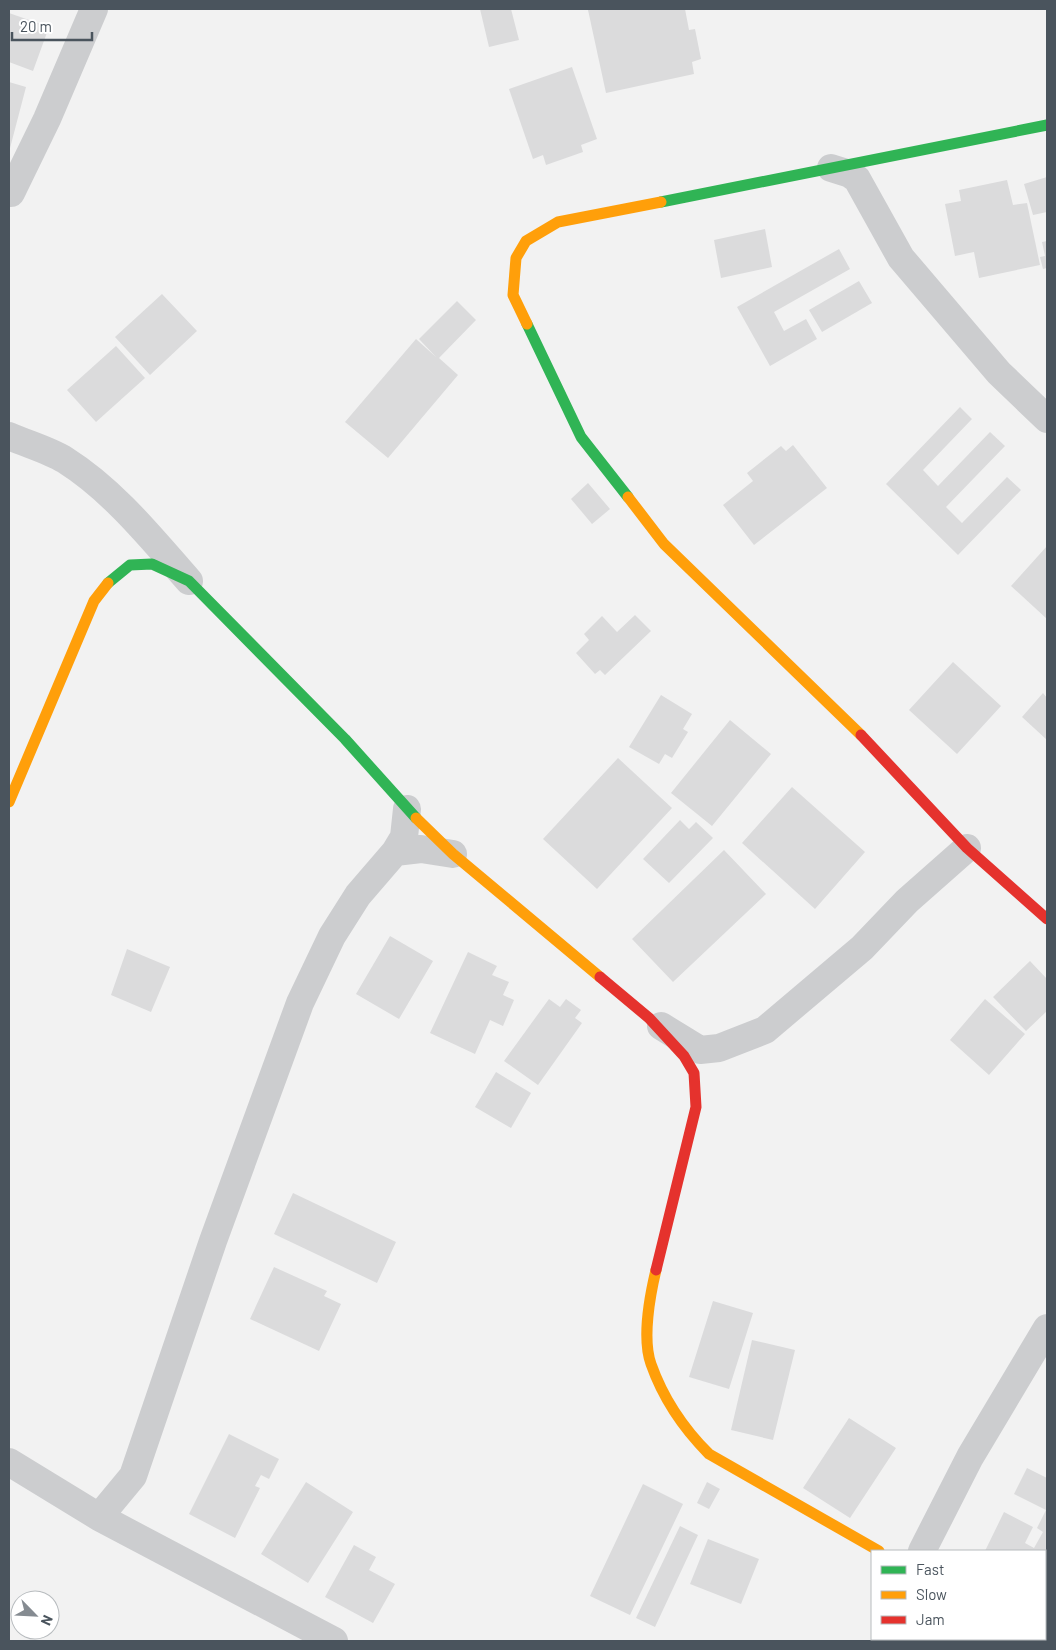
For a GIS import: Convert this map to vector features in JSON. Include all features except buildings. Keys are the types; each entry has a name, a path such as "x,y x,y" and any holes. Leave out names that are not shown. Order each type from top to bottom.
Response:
{"street":[{"path":"9,195 47,119 94,9"},
{"path":"1047,125 558,222 538,230 519,246 512,269 513,295 581,437 664,544 840,712 967,848 1047,919"},
{"path":"831,168 850,174 857,179 901,258 999,373 1047,419"},
{"path":"9,436 64,459 93,481 140,526 189,581 345,739 407,808 452,854 649,1018 670,1038 694,1073 696,1108 650,1295 648,1347 651,1364 658,1381 690,1435 709,1454 877,1550"},
{"path":"9,802 94,601 112,578 130,565 152,564 189,581"},
{"path":"100,1517 133,1476 213,1241 300,1003 332,936 358,895 395,852 404,837 407,808"},
{"path":"649,1018 700,1050 719,1048 765,1030 862,948 907,901 967,848"},
{"path":"395,852 422,849 452,854"},
{"path":"923,1550 970,1457 1047,1328"},
{"path":"9,1462 100,1517 334,1641"}],"traffic: fast":[{"path":"661,202 1047,125"},
{"path":"527,324 581,437 628,497"},
{"path":"108,583 130,565 152,564 189,581 345,739 416,818"}],"traffic: slow":[{"path":"527,324 513,295 516,258 526,241 558,222 661,202"},
{"path":"628,497 664,544 861,735"},
{"path":"9,802 94,601 108,583"},
{"path":"416,818 453,854 600,977"},
{"path":"656,1270 648,1317 648,1354 656,1377 668,1401 691,1434 709,1454 877,1550"}],"traffic: jam":[{"path":"861,735 967,848 1047,919"},
{"path":"600,977 649,1018 684,1056 694,1073 696,1107 656,1270"}]}
